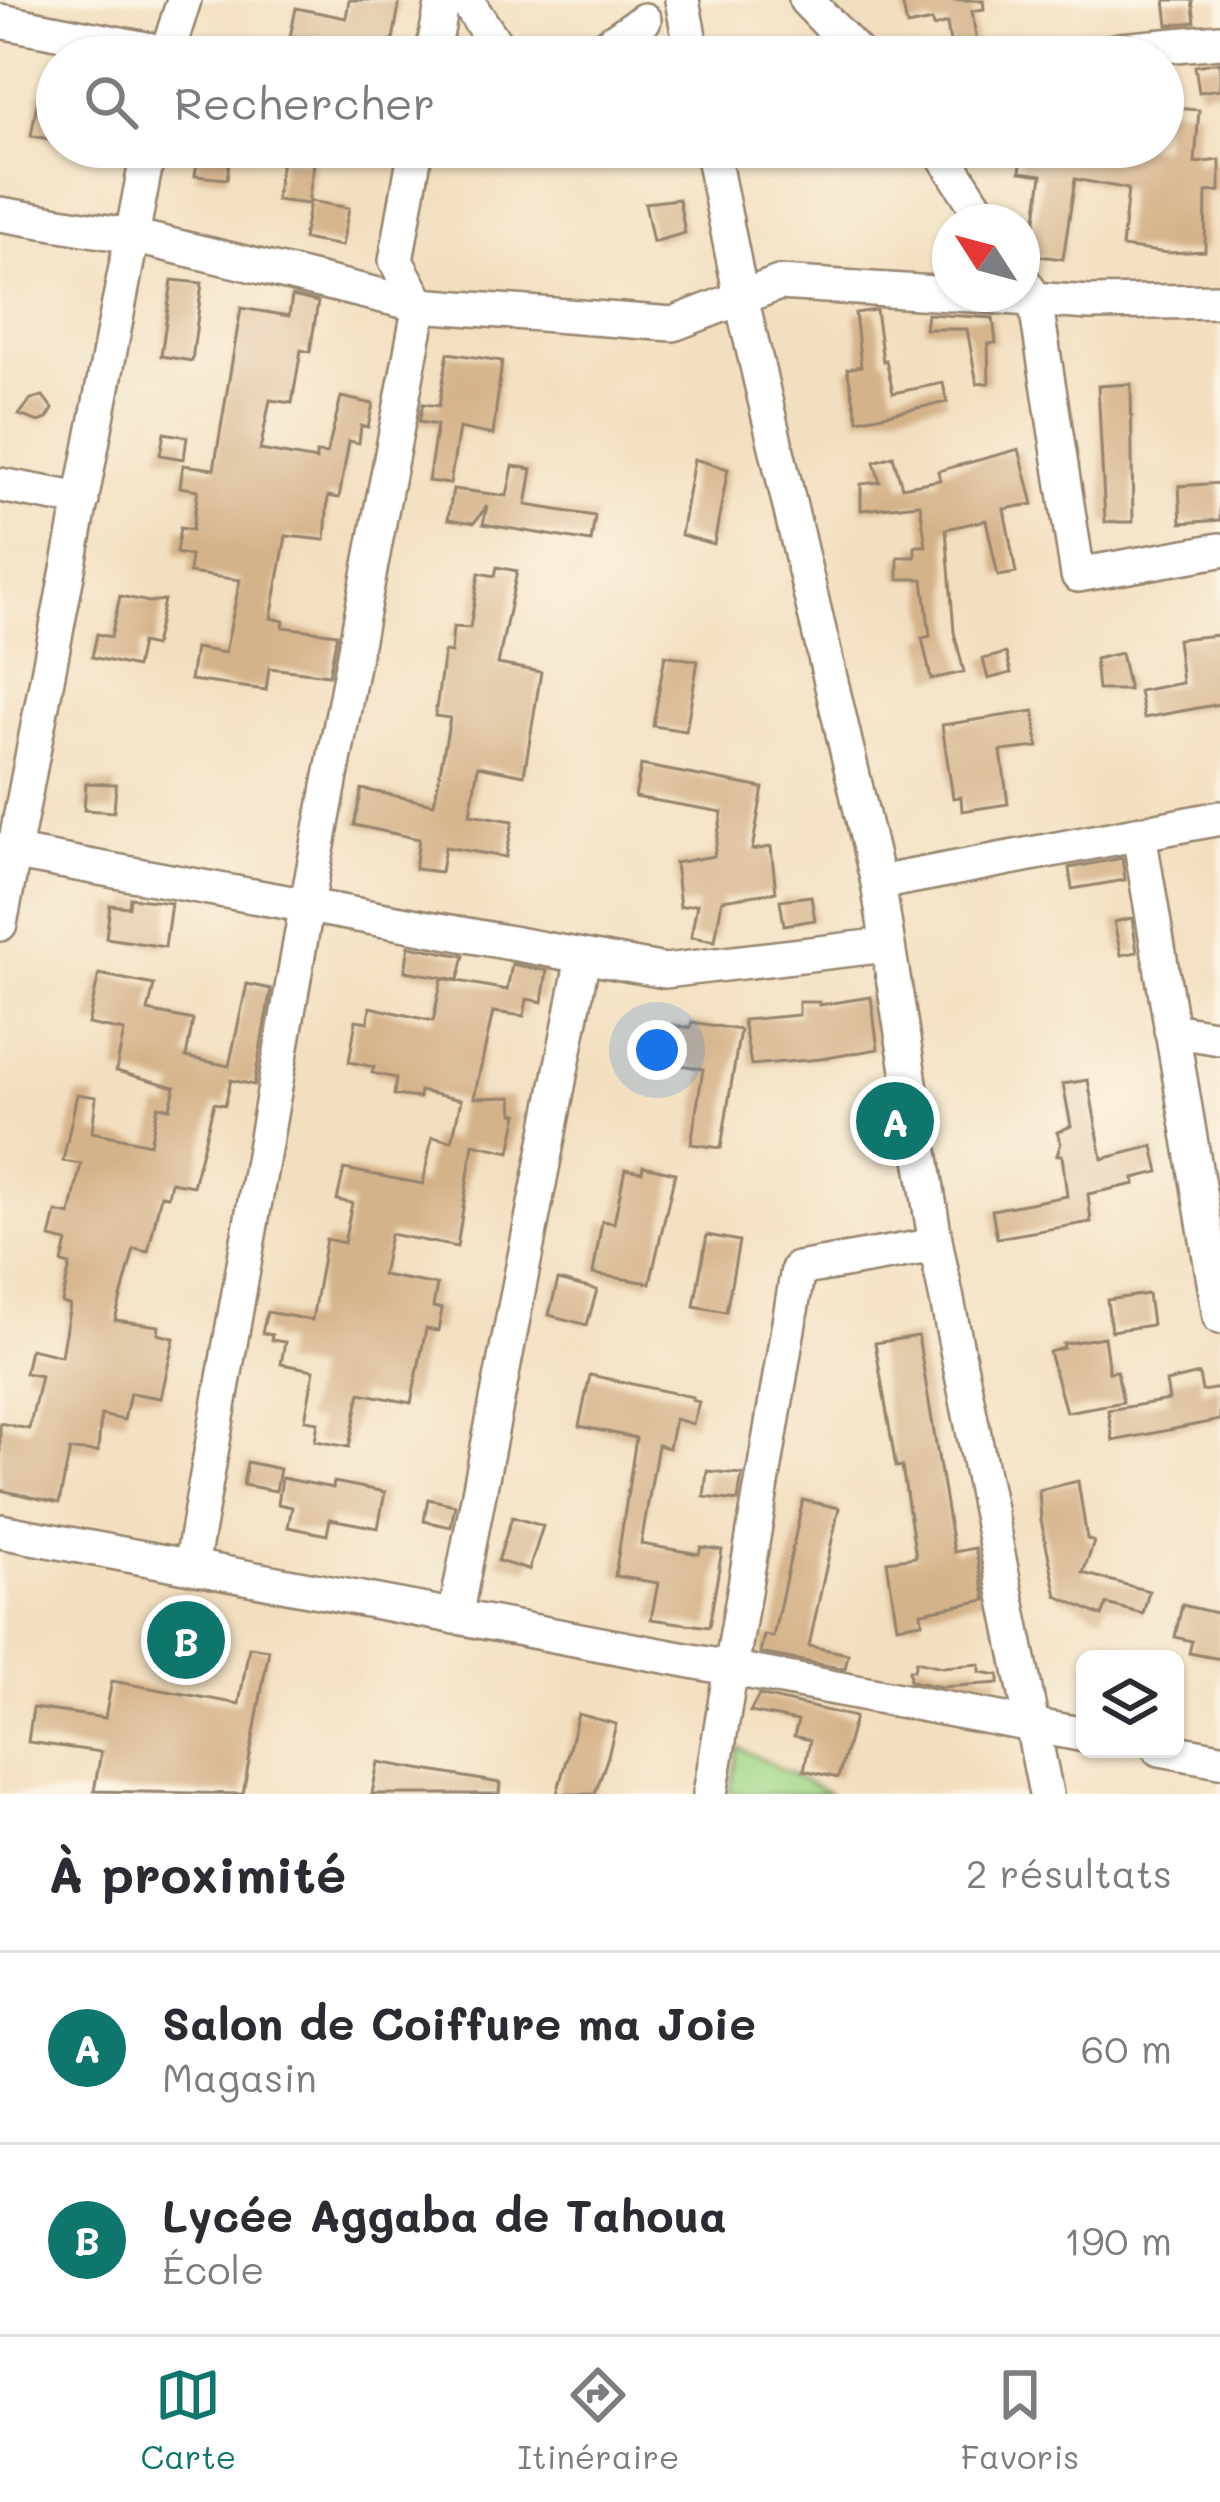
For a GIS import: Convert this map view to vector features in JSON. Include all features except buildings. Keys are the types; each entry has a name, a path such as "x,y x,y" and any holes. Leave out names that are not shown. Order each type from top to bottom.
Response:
{"street":[{"path":"173,36 184,0"},
{"path":"436,36 442,0"},
{"path":"466,0 490,36"},
{"path":"682,0 689,36"},
{"path":"806,0 841,36"},
{"path":"621,36 644,20"},
{"path":"0,21 74,36"},
{"path":"1184,44 1220,41"},
{"path":"0,924 8,852 145,168"},
{"path":"191,1567 306,909 420,305 396,261 412,168"},
{"path":"715,168 878,883 936,1245 1046,1794"},
{"path":"951,168 974,204"},
{"path":"0,214 132,236 420,305 674,324 779,283 932,293"},
{"path":"1040,290 1220,301"},
{"path":"1033,312 1078,575 1220,550"},
{"path":"0,484 82,500"},
{"path":"878,883 1220,818"},
{"path":"1139,834 1220,1317"},
{"path":"8,852 665,971 887,945"},
{"path":"455,1617 583,957"},
{"path":"1172,1030 1220,1038"},
{"path":"710,1794 798,1270 936,1245"},
{"path":"0,1531 1076,1733"},
{"path":"1184,1753 1220,1760"}],"green space":[{"path":"738,1747 830,1794 730,1794"}],"place":[{"name":"Salon de Coiffure ma Joie","path":"895,1121"},
{"name":"Lycée Aggaba de Tahoua","path":"186,1640"}]}
